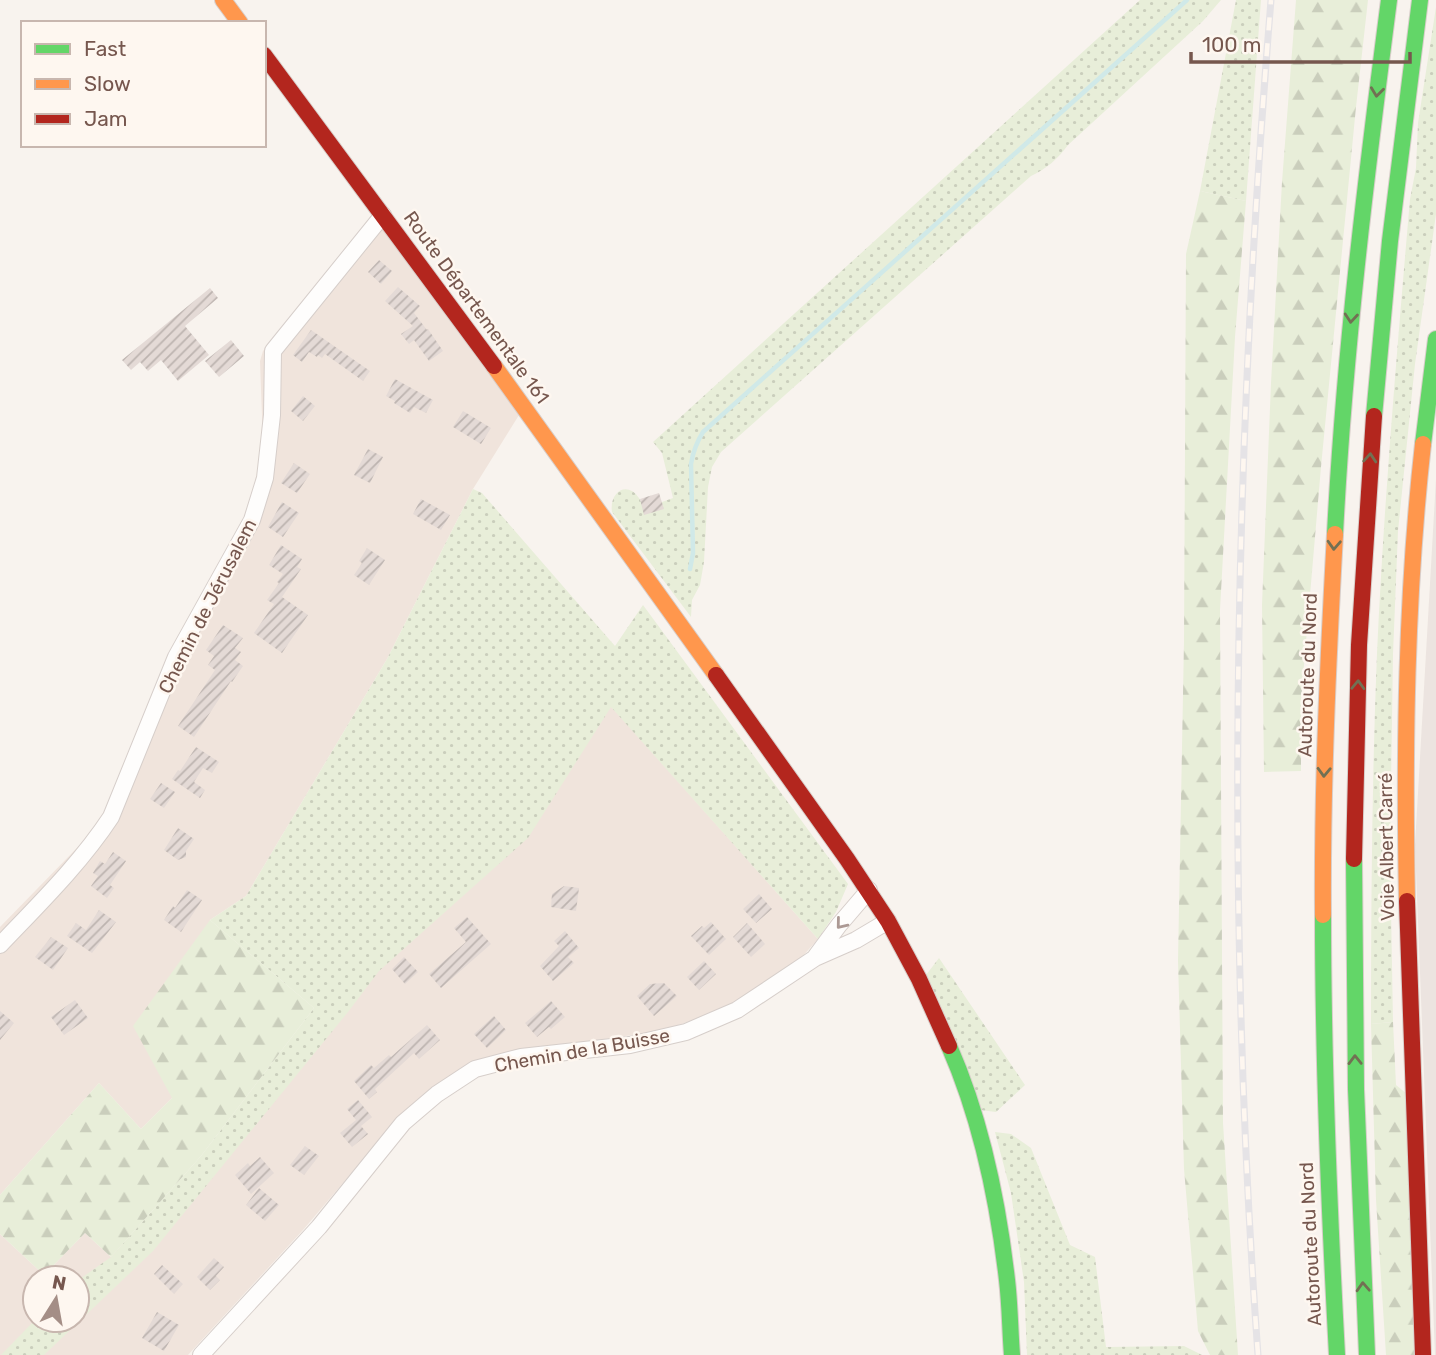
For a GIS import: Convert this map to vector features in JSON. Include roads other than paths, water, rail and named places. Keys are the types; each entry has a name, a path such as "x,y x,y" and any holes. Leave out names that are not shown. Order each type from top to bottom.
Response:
{"main road":[{"path":"223,0 239,21"},
{"name":"Autoroute du Nord","path":"1337,1355 1322,984 1328,668 1338,475 1355,276 1389,0"},
{"path":"1367,1355 1355,1086 1353,928 1359,644 1371,448 1385,290 1419,0"},
{"name":"Route Départementale 161","path":"266,58 537,424 869,890 888,921 940,1026 979,1129 1007,1280 1012,1355"},
{"name":"Voie Albert Carré","path":"1423,1355 1406,852 1406,750 1416,523 1436,339"}],"street":[{"name":"Chemin de Jérusalem","path":"0,945 65,876 111,817 176,657 252,520 265,478 272,415 274,351 383,215"},
{"name":"Chemin de la Buisse","path":"815,958 869,890"},
{"name":"Chemin de la Buisse","path":"201,1355 319,1227 403,1123 437,1094 475,1069 521,1057 630,1045 686,1032 737,1010 815,958 856,940 888,921"}],"waterway":[{"path":"690,569 693,553 691,464 703,432 1187,0"}],"railway":[{"path":"1258,1355 1241,1016 1238,678 1249,339 1271,0"}]}
